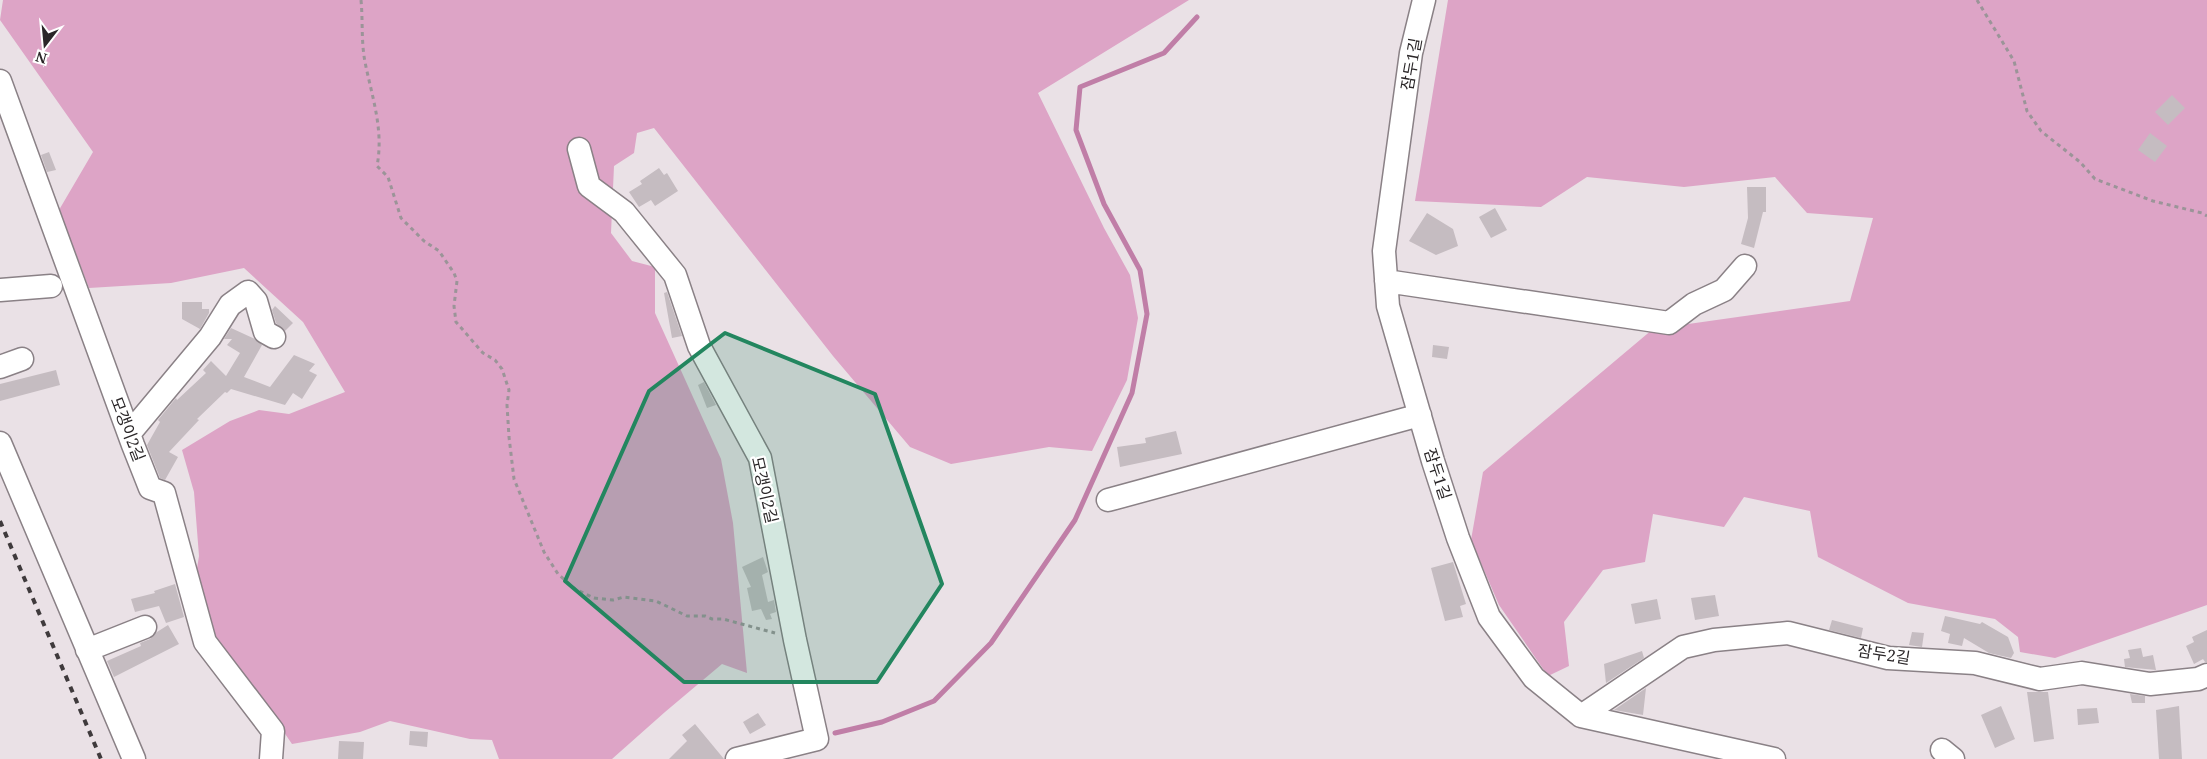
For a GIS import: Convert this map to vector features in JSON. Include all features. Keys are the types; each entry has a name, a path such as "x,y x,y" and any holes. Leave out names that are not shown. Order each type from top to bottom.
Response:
{"street":[{"name":"잠두1길","path":"1424,0 1411,53 1385,241 1388,306 1458,538 1489,617 1534,678 1581,716 1774,759"},
{"name":"모갱이2길","path":"0,80 150,488 164,493 205,642 273,731 271,759"},
{"name":"모갱이2길","path":"579,149 589,186 624,212 675,275 700,346 760,458 795,640 817,739 737,759"},
{"path":"1386,281 1669,323 1694,304 1724,290 1745,266"},
{"path":"0,290 52,286"},
{"path":"129,434 210,337 230,305 248,292 256,301 265,332 274,337"},
{"path":"0,366 22,359"},
{"path":"1108,500 1420,415"},
{"path":"0,443 134,759"},
{"path":"87,650 145,627"},
{"name":"잠두2길","path":"1581,716 1683,647 1714,640 1788,633 1888,658 1975,663 2040,679 2082,674 2150,684 2198,679 2207,675"}],"path":[{"path":"361,0 361,33 365,63 373,91 380,147 377,166 388,177 401,218 424,241 439,251 454,273 457,282 454,306 456,322 482,353 495,360 502,369 509,390 507,405 514,479 544,552 558,574 575,589 594,598 613,600 624,597 656,601 687,616 723,619 795,640"},
{"path":"1977,0 2014,60 2027,111 2041,130 2063,150 2080,162 2095,179 2153,201 2202,213 2207,216"}],"highlighted area":[{"path":"725,333 875,394 942,584 877,682 684,682 565,581 649,391"}],"shaded area":[{"path":"3,0 1189,0 1038,93 1104,228 1130,275 1138,318 1127,380 1092,451 1049,447 951,464 910,447 833,356 654,128 637,133 634,153 614,166 611,233 632,261 655,267 655,313 721,459 733,523 747,673 722,664 612,759 499,759 492,740 470,739 390,721 360,732 292,744 262,700 217,642 194,587 199,556 194,492 182,450 230,421 259,410 289,414 345,392 303,322 244,268 171,283 89,288 59,210 93,152 0,20"},
{"path":"1448,0 2207,0 2207,605 2055,658 2020,652 2018,637 1995,619 1908,603 1818,557 1810,511 1744,497 1724,527 1653,514 1645,562 1603,570 1564,622 1569,666 1548,676 1499,605 1471,540 1483,472 1653,329 1850,301 1873,218 1807,213 1775,177 1684,187 1587,177 1541,207 1415,201"}],"building":[{"path":"2172,95 2185,108 2168,125 2155,112"},
{"path":"2150,133 2167,146 2155,162 2138,150"},
{"path":"49,152 56,170 47,172 41,155"},
{"path":"659,168 664,175 667,173 678,191 655,206 651,200 639,207 629,192 642,184 640,181"},
{"path":"1747,187 1766,187 1766,212 1763,212 1754,248 1741,244 1748,218"},
{"path":"1495,208 1507,230 1491,238 1479,217"},
{"path":"1427,213 1453,229 1458,246 1436,255 1409,241"},
{"path":"667,292 682,336 672,338 664,293"},
{"path":"182,302 202,302 202,309 209,309 209,313 200,329 182,319"},
{"path":"275,306 293,323 285,331 276,323 272,310"},
{"path":"231,328 255,339 262,345 244,377 270,387 294,355 315,364 309,371 317,375 302,399 293,393 285,405 231,389 227,393 225,392 197,419 199,420 169,452 178,457 165,480 160,478 147,445 160,422 158,420 176,398 177,400 206,373 203,370 211,361 226,376 240,353 227,345 232,339 224,339"},
{"path":"1433,345 1449,347 1447,359 1432,357"},
{"path":"56,370 60,385 0,401 0,384"},
{"path":"704,382 716,405 707,408 698,385"},
{"path":"1176,431 1182,454 1120,467 1117,447 1146,443 1145,438"},
{"path":"763,557 768,572 762,575 768,602 774,600 776,612 770,614 772,619 766,620 761,609 752,611 747,588 751,587 742,567"},
{"path":"1453,562 1466,604 1460,606 1463,617 1445,621 1431,568"},
{"path":"175,584 184,617 166,623 159,606 135,612 131,599 155,593 154,591"},
{"path":"1715,595 1719,616 1695,620 1691,598"},
{"path":"1657,599 1661,619 1635,624 1631,604"},
{"path":"1945,616 1980,624 1982,622 2008,637 2014,653 2011,658 1989,653 1964,638 1962,646 1948,643 1950,634 1941,631"},
{"path":"1832,620 1863,628 1861,638 1829,630"},
{"path":"168,625 179,644 114,677 107,661 141,646 140,643 150,639"},
{"path":"2207,630 2207,662 2203,659 2194,664 2186,646 2194,642 2192,637"},
{"path":"1912,632 1924,633 1922,647 1909,645"},
{"path":"2141,648 2143,657 2153,655 2156,670 2125,667 2124,659 2130,658 2128,650"},
{"path":"1642,651 1644,658 1606,683 1604,664"},
{"path":"1646,688 1643,715 1614,710"},
{"path":"2027,692 2048,692 2054,739 2034,742"},
{"path":"2130,694 2145,696 2145,703 2132,703"},
{"path":"2001,706 2015,739 1995,748 1981,715"},
{"path":"2179,706 2182,759 2159,759 2156,710"},
{"path":"2097,708 2099,723 2078,725 2077,709"},
{"path":"758,713 766,725 750,734 743,722"},
{"path":"695,724 724,759 669,759 687,741 682,735"},
{"path":"410,731 428,732 427,747 409,745"},
{"path":"339,741 364,742 363,759 338,759"}],"waterway":[{"path":"835,733 882,722 934,701 991,643 1075,520 1132,393 1147,314 1140,270 1104,204 1076,130 1080,87 1164,53 1197,17"}],"railway":[{"path":"0,521 101,759"}]}
